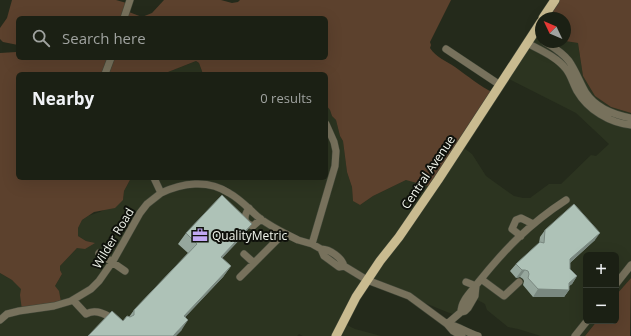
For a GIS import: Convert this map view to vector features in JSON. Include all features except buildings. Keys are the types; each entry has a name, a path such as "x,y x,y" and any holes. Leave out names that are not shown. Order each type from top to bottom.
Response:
{"main road":[{"path":"547,12 555,0"},
{"name":"Central Avenue","path":"336,336 350,308 367,280 399,237 535,31"}],"lane":[{"path":"125,16 130,0"},
{"path":"527,43 562,64 568,71 577,92 592,109 609,119 631,125"},
{"path":"554,48 569,61 591,99 602,108 615,114 631,118"},
{"path":"446,49 500,85"},
{"path":"556,60 561,53"},
{"path":"106,72 110,60"},
{"path":"328,128 336,151 335,166 312,244 320,249 326,249 343,261 344,266 367,280 409,296 447,324 453,331 462,336"},
{"path":"155,180 161,193"},
{"name":"Wilder Road","path":"0,320 7,314 18,310 54,306 73,300 90,290 113,261 140,213 147,204 161,193 187,184 211,186 229,192 261,219 298,240 312,244"},
{"path":"447,324 461,312 465,311 471,304 476,296 476,286 511,244 533,224 566,200"},
{"path":"249,208 244,220 248,224 253,226 261,219"},
{"path":"521,236 512,229 516,220 521,218 533,224"},
{"path":"240,277 284,233"},
{"path":"99,253 113,261 125,271"},
{"path":"244,254 254,263"},
{"path":"619,280 631,265"},
{"path":"480,267 487,272"},
{"path":"481,279 504,296 519,282"},
{"path":"466,282 476,286"},
{"path":"73,300 86,314 91,311 100,312 122,323"},
{"path":"447,324 457,326 474,336"},
{"path":"575,336 585,324"}],"shaded area":[{"path":"12,0 116,0 130,4 129,12 139,16 16,16 16,45 3,42 0,39 0,28 7,18"},
{"path":"164,0 221,0 232,3 240,0 451,0 430,42 430,48 438,56 478,84 494,93 432,187 406,180 373,196 360,205 353,201 352,187 347,172 343,141 340,136 336,120 332,116 328,108 328,72 202,72 199,63 196,61 168,72 16,72 16,180 130,180 124,191 123,200 115,208 94,212 82,220 78,228 78,236 86,241 95,243 85,249 77,248 60,266 62,274 55,286 59,291 61,302 22,310 20,295 21,289 12,280 0,273 0,53 16,52 16,60 328,60 328,16 144,16 152,13"},
{"path":"555,0 631,0 631,113 611,107 595,96 583,76 578,43 571,42 571,12 547,12"},
{"path":"535,35 535,48 571,48 571,42 578,43 583,76 595,96 611,107 631,113 631,278 619,292 619,252 583,252 583,324 595,324 585,336 541,336 508,327 487,310 485,304 476,299 460,312 453,314 368,280 343,323 355,329 381,336 303,336 299,334 297,336 0,336 0,273 12,280 22,289 22,291 55,286 62,274 60,266 77,248 91,242 78,236 78,228 82,220 123,200 124,191 130,180 328,180 328,108 332,116 336,120 340,136 343,141 347,172 352,187 353,200 360,205 373,196 406,180 460,145 472,154 486,176 514,196 530,198 549,184 561,184 591,155 596,156 609,144 576,113 505,77"},
{"path":"196,61 199,63 202,72 168,72"},
{"path":"631,278 630,336 585,336 595,324 619,324 619,292"}],"place":[{"name":"QualityMetric","path":"200,235"}]}
